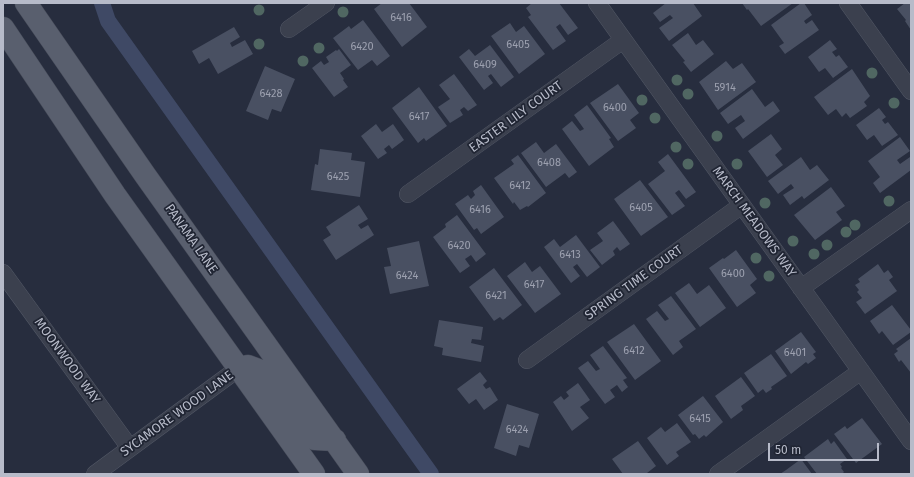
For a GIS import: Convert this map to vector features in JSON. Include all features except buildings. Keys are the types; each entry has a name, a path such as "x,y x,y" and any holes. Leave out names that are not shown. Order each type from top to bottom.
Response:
{"main road":[{"name":"PANAMA LANE","path":"26,3 145,175 358,474"},
{"path":"3,28 115,195 314,474"},
{"path":"239,368 248,366 264,372 315,439 334,440"}],"street":[{"path":"289,29 326,3"},
{"name":"MARCH MEADOWS WAY","path":"597,3 911,441"},
{"path":"848,3 908,82"},
{"name":"EASTER LILY COURT","path":"408,194 623,40"},
{"name":"SPRING TIME COURT","path":"527,360 742,205"},
{"path":"802,288 911,210"},
{"name":"MOONWOOD WAY","path":"3,273 130,448"},
{"name":"SYCAMORE WOOD LANE","path":"95,474 239,368"},
{"path":"718,474 861,371"}],"waterway":[{"path":"102,3 108,21 431,474"}]}
